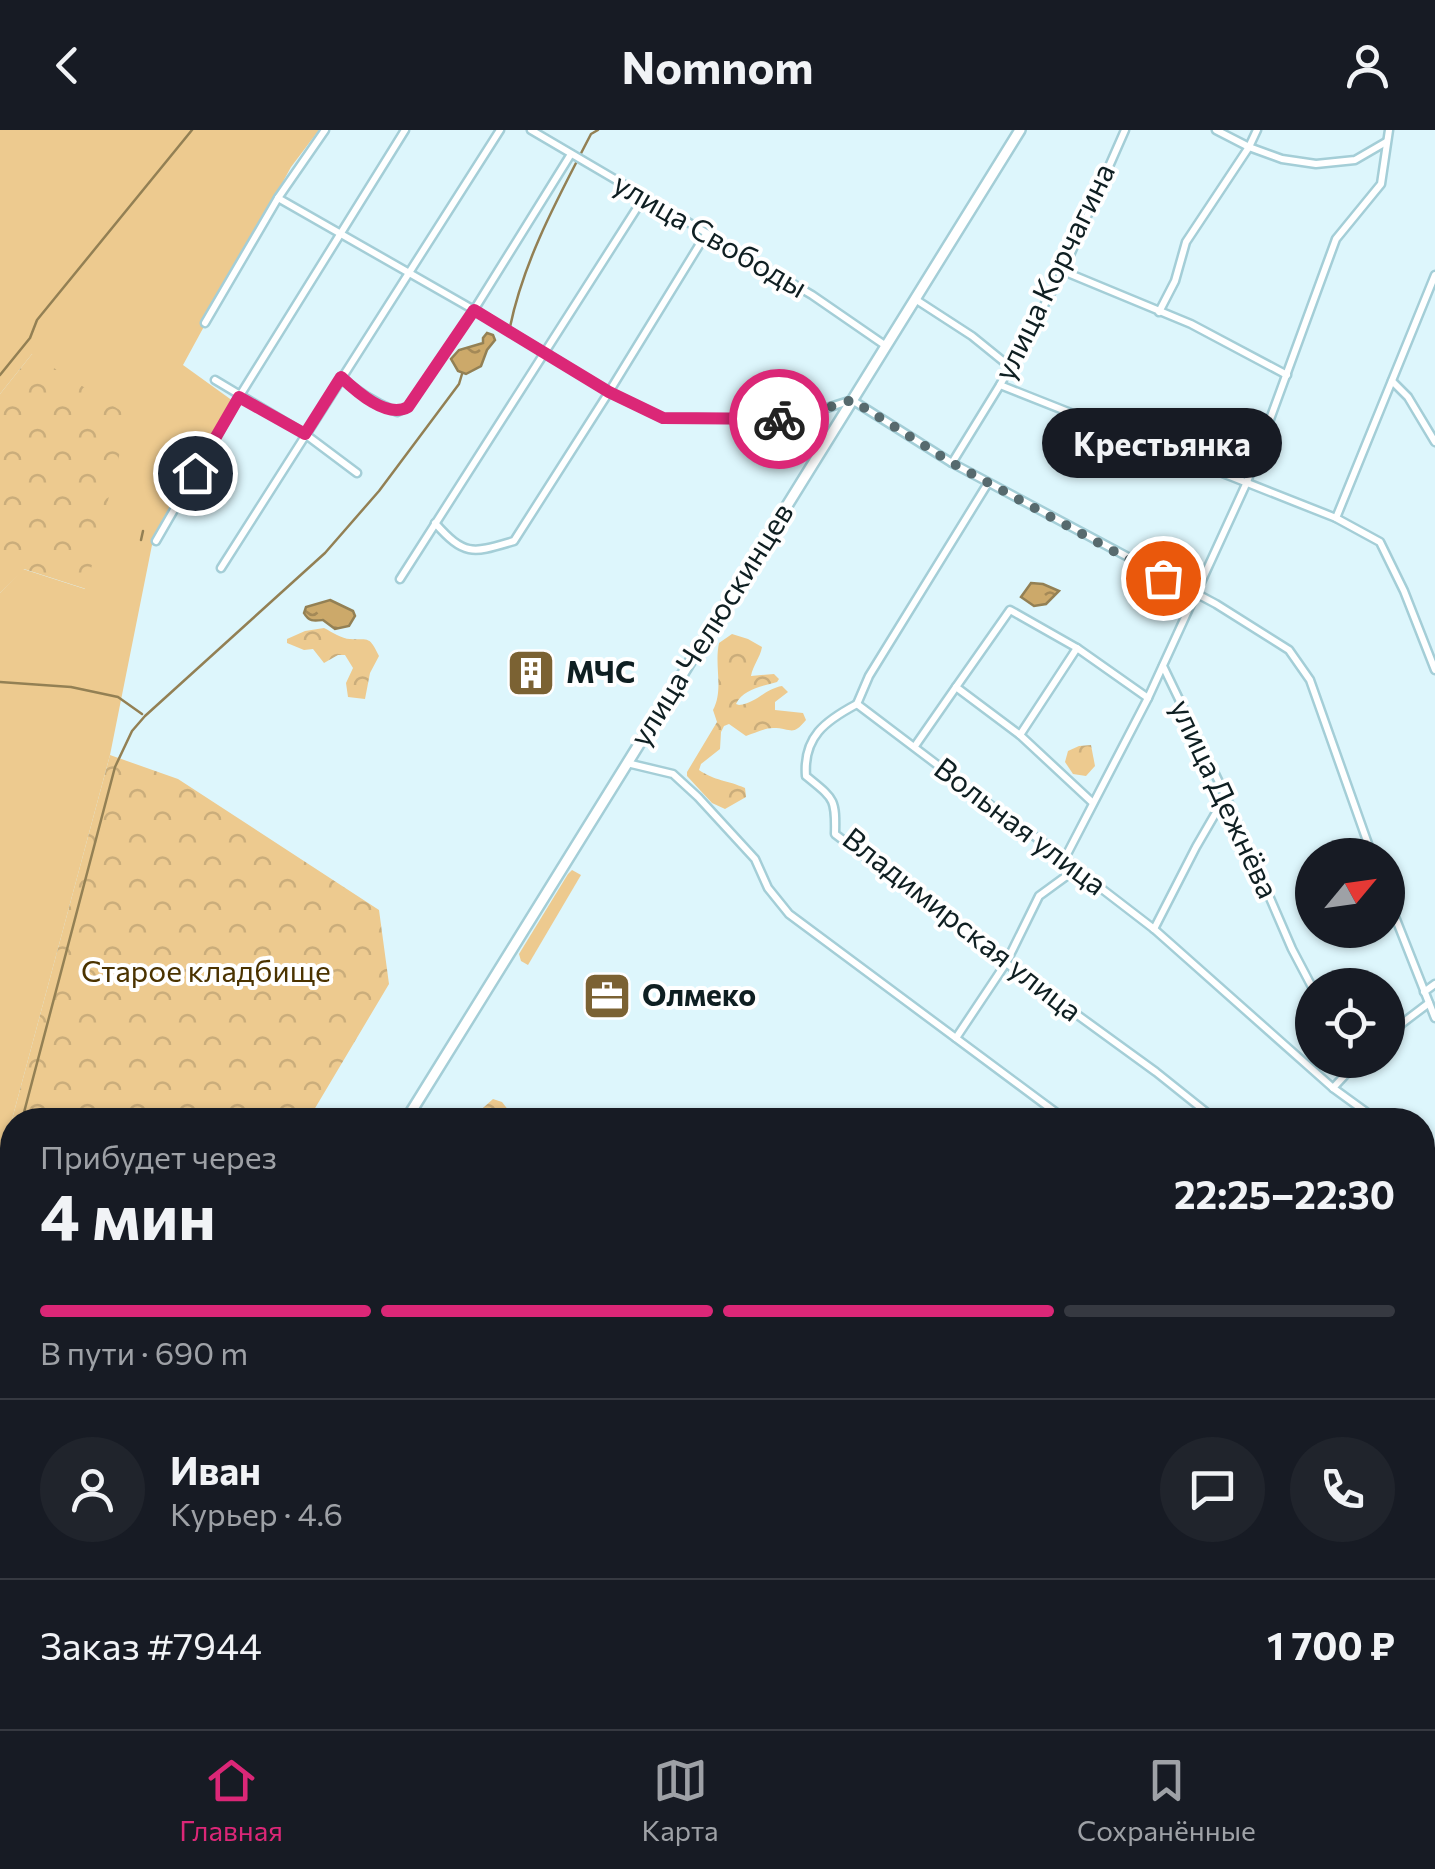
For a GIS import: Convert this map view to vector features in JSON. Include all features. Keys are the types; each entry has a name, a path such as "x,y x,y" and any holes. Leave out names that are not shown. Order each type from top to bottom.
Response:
{"main road":[{"name":"улица Челюскинцев","path":"413,1108 1020,130"}],"street":[{"path":"205,323 278,198 325,130"},
{"path":"156,540 239,397 405,130"},
{"path":"221,568 500,130"},
{"name":"улица Свободы","path":"531,130 812,295 886,346"},
{"name":"улица Корчагина","path":"952,463 1063,271 1125,130"},
{"path":"1216,130 1249,148 1282,159 1316,164 1355,160 1387,142"},
{"path":"1159,312 1175,281 1186,242 1257,130"},
{"path":"1066,858 1148,698 1247,482 1336,238 1381,184 1389,130"},
{"path":"341,377 380,405 397,412 408,407 572,154"},
{"path":"400,579 644,197"},
{"path":"278,198 609,392 663,418 778,419 852,400 952,463 1216,604 1289,650 1310,680 1366,838"},
{"path":"435,523 453,544 480,551 514,542 706,234"},
{"path":"1063,271 1191,324 1287,375"},
{"path":"1336,518 1435,275"},
{"path":"915,300 972,336 1008,366"},
{"path":"215,380 305,434 358,473"},
{"path":"1392,381 1408,396 1435,442"},
{"path":"1000,385 1336,518 1380,542 1435,670"},
{"path":"856,704 869,676 988,483"},
{"path":"914,746 1010,610 1077,648 1148,698"},
{"path":"1020,735 1077,648"},
{"name":"улица Дежнёва","path":"1162,665 1226,796 1302,968"},
{"path":"956,688 1020,735 1093,803"},
{"name":"Вольная улица","path":"856,704 1066,858 1360,1108"},
{"name":"Владимирская улица","path":"856,704 832,718 804,757 806,776 827,793 836,808 835,834 1201,1108"},
{"path":"626,763 673,774 755,860 768,888 790,914 1050,1108"},
{"path":"1154,930 1226,796"},
{"path":"956,1038 1006,963 1038,896 1076,869"},
{"path":"1405,943 1435,1018"},
{"path":"1424,992 1435,984"},
{"path":"1405,1021 1429,1003"},
{"path":"1333,1088 1342,1078"}],"green space":[{"path":"0,130 319,130 291,167 183,365 233,401 153,540 110,755 15,1108 0,1108 0,593 23,569 85,589 32,354 0,394"},
{"path":"32,354 129,416 86,589 24,569 0,593 0,394"},
{"path":"324,628 344,638 368,640 376,650 379,656 370,673 365,699 348,697 346,683 353,668 345,655 324,663 313,649 287,643 287,639 305,631"},
{"path":"732,634 762,647 751,676 774,674 779,679 748,692 736,704 750,702 782,686 788,692 775,702 775,710 803,713 806,720 794,730 770,728 746,736 729,724 724,726 720,749 699,770 745,788 746,797 725,809 712,803 687,772 717,722 713,710 718,694 719,643"},
{"path":"1091,745 1095,766 1086,776 1073,774 1065,762 1068,751"},
{"name":"Старое кладбище","path":"110,755 178,779 379,910 389,984 315,1108 15,1108"},
{"path":"572,870 581,875 528,965 519,954"},
{"path":"493,1099 507,1108 483,1108"}],"water":[{"path":"487,333 495,340 481,366 466,374 458,371 451,359 459,350 483,343"},
{"path":"1031,583 1059,591 1046,604 1034,606 1021,597"},
{"path":"330,600 353,611 355,616 349,626 335,629 304,613 306,607"}],"waterway":[{"path":"0,375 30,338 37,320 192,130"},
{"path":"510,327 544,228 591,134 598,130"},
{"path":"25,1108 115,767 132,731 325,553 379,491 459,384 462,374"},
{"path":"141,540 143,531"},
{"path":"0,682 71,687 118,697 142,714"}],"way so far":[{"path":"779,419 852,400 952,463 1163,578"}],"place":[{"name":"Крестьянка","path":"1163,578"},
{"name":"МЧС","path":"531,673"},
{"name":"Олмеко","path":"607,996"}],"route":[{"path":"195,473 239,397 305,434 341,377 380,405 402,411 474,310 609,392 663,418 779,419"}]}
